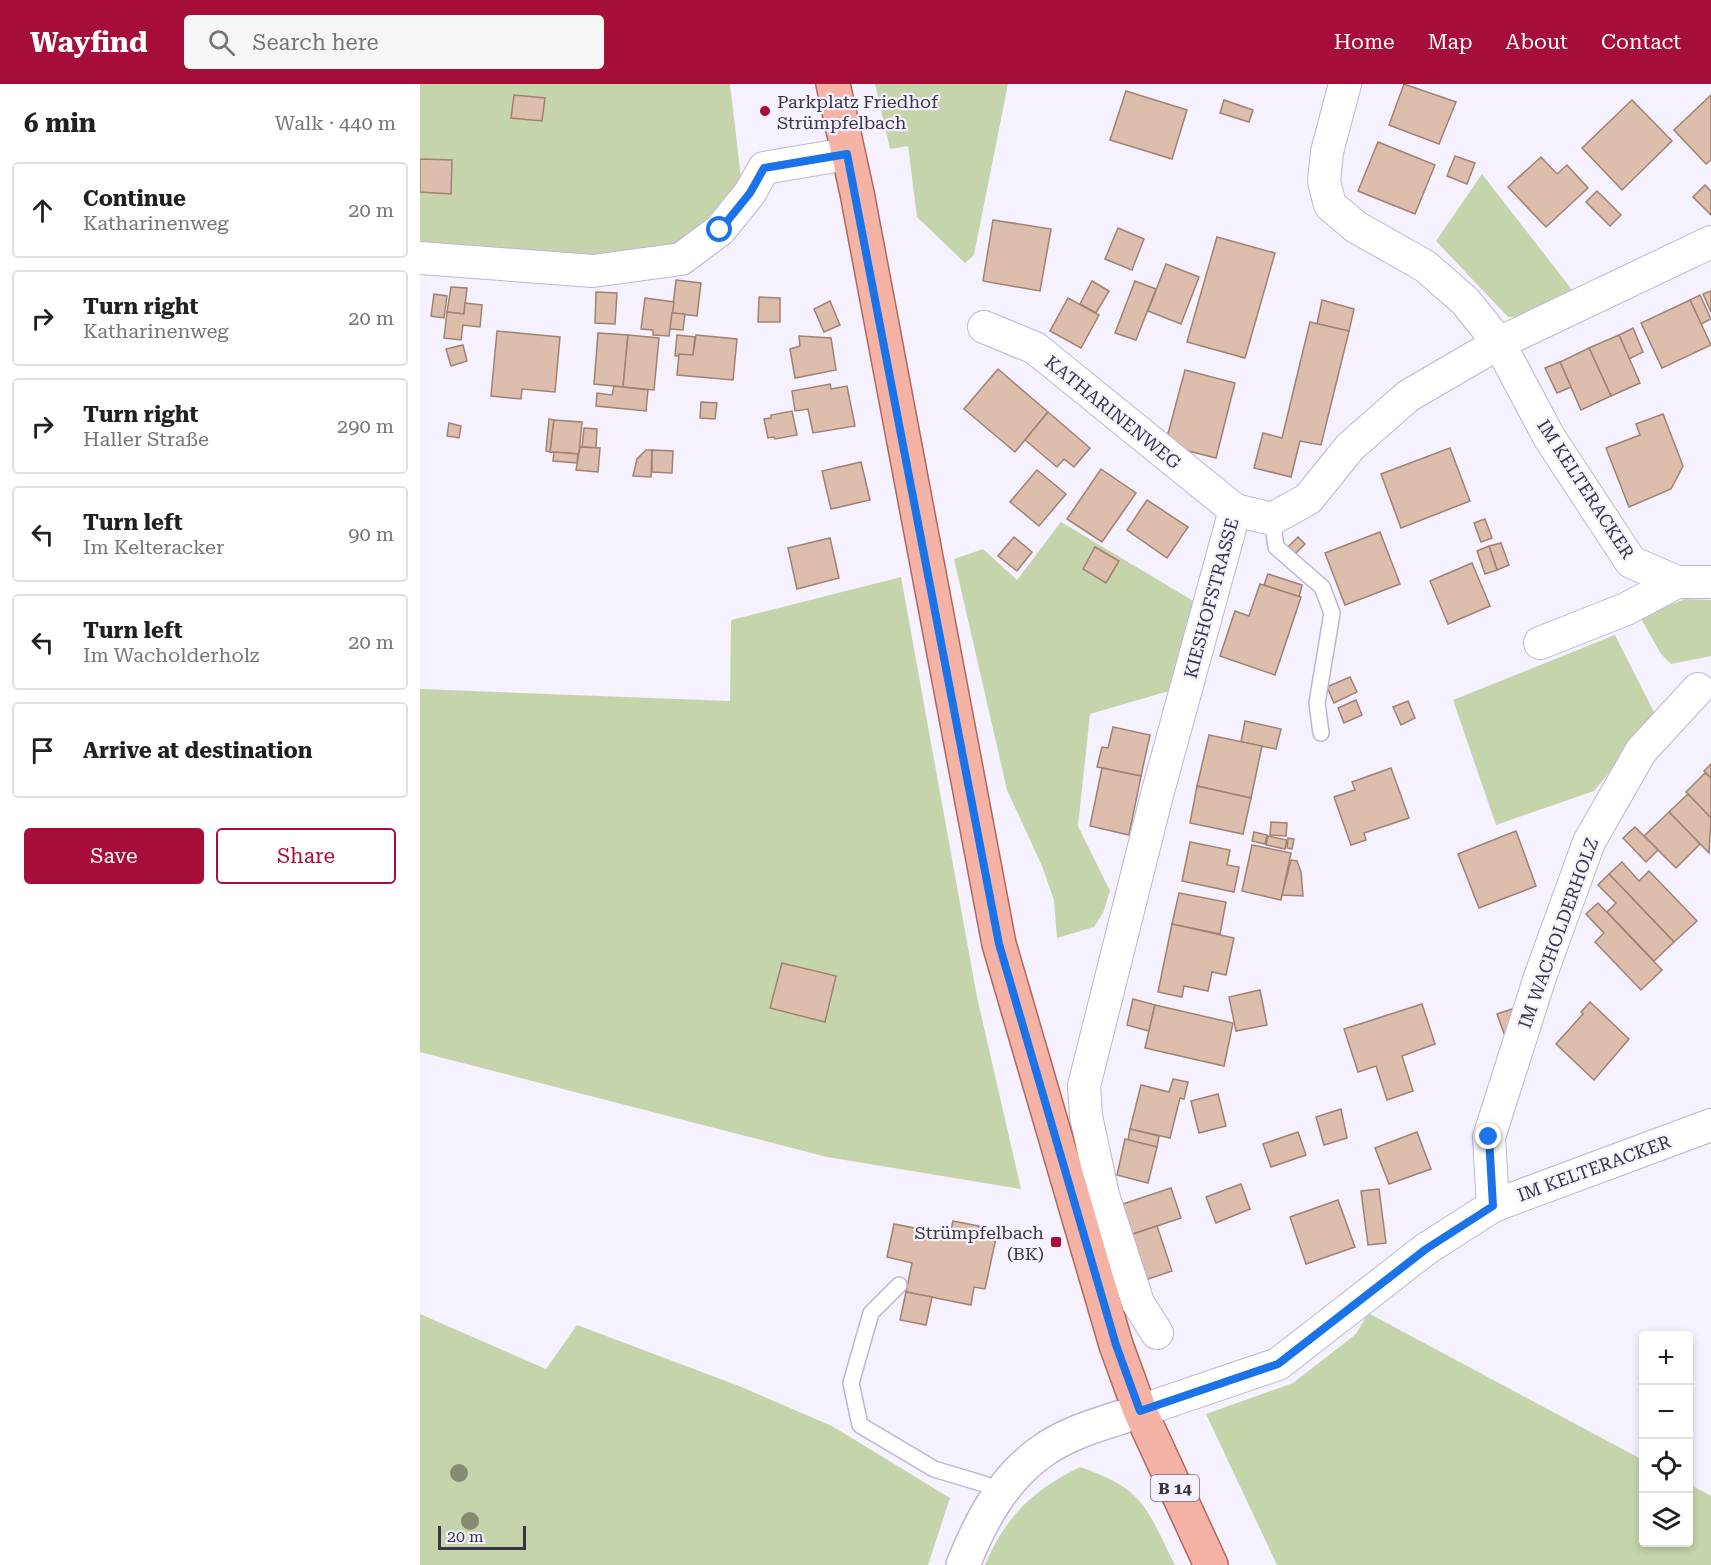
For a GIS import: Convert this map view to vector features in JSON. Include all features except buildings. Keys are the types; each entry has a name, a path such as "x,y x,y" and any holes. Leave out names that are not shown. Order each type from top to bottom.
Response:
{"main road":[{"name":"B 14","path":"833,84 999,944 1116,1345 1140,1411 1211,1565"}],"street":[{"path":"1345,84 1327,152 1324,181 1330,205 1356,228 1425,266 1466,301 1499,343"},
{"path":"420,258 593,271 681,259 720,230 750,193 764,168 784,154 847,154"},
{"path":"1272,519 1308,499 1350,447 1408,396 1499,343 1711,242"},
{"name":"KATHARINENWEG","path":"984,327 1035,348 1235,510"},
{"name":"IM KELTERACKER","path":"1499,343 1544,441 1631,562 1677,582 1711,582"},
{"name":"KIESHOFSTRASSE","path":"1157,1333 1138,1303 1103,1195 1086,1116 1084,1086 1157,795 1235,510 1272,519"},
{"path":"1540,644 1626,609 1677,582"},
{"name":"IM WACHOLDERHOLZ","path":"1493,1206 1489,1137 1540,977 1589,842 1641,751 1698,688"},
{"name":"IM KELTERACKER","path":"1140,1411 1278,1364 1426,1249 1493,1206 1711,1125"},
{"path":"963,1565 979,1524 1000,1492 1041,1451 1090,1428 1140,1411"}],"lane":[{"path":"1272,519 1276,547 1322,587 1332,613 1317,703 1321,733"},
{"path":"899,1285 871,1313 851,1383 860,1425 934,1469 984,1484 1000,1492"}],"green space":[{"path":"420,84 730,84 741,178 697,231 647,261 420,249"},
{"path":"875,84 1008,84 974,255 965,263 917,217 908,146 890,149"},
{"path":"1482,174 1573,291 1517,317 1508,317 1436,241"},
{"path":"1061,522 1195,602 1169,691 1090,714 1078,826 1110,891 1103,913 1094,927 1057,938 1054,900 1042,866 1007,790 954,559 983,549 1017,580"},
{"path":"901,577 977,997 1021,1189 827,1157 420,1052 420,689 730,701 731,620"},
{"path":"1685,599 1711,600 1711,656 1671,664 1661,654 1640,617"},
{"path":"1615,635 1656,716 1594,791 1496,825 1453,700"},
{"path":"1368,1313 1639,1458 1639,1547 1693,1547 1693,1486 1711,1496 1711,1565 1277,1565 1206,1414 1293,1383 1356,1334"},
{"path":"420,1314 546,1369 577,1325 739,1386 832,1426 950,1498 928,1565 420,1565"},
{"path":"1080,1467 1118,1484 1141,1503 1175,1565 985,1565 1002,1533 1022,1507 1048,1485"}],"place":[{"name":"Parkplatz Friedhof Strümpfelbach","path":"765,111"},
{"name":"Strümpfelbach (BK)","path":"1056,1242"}],"route":[{"path":"720,230 750,193 764,168 847,154 857,193 999,944 1116,1345 1140,1411 1278,1364 1426,1249 1493,1206 1489,1137"}]}
